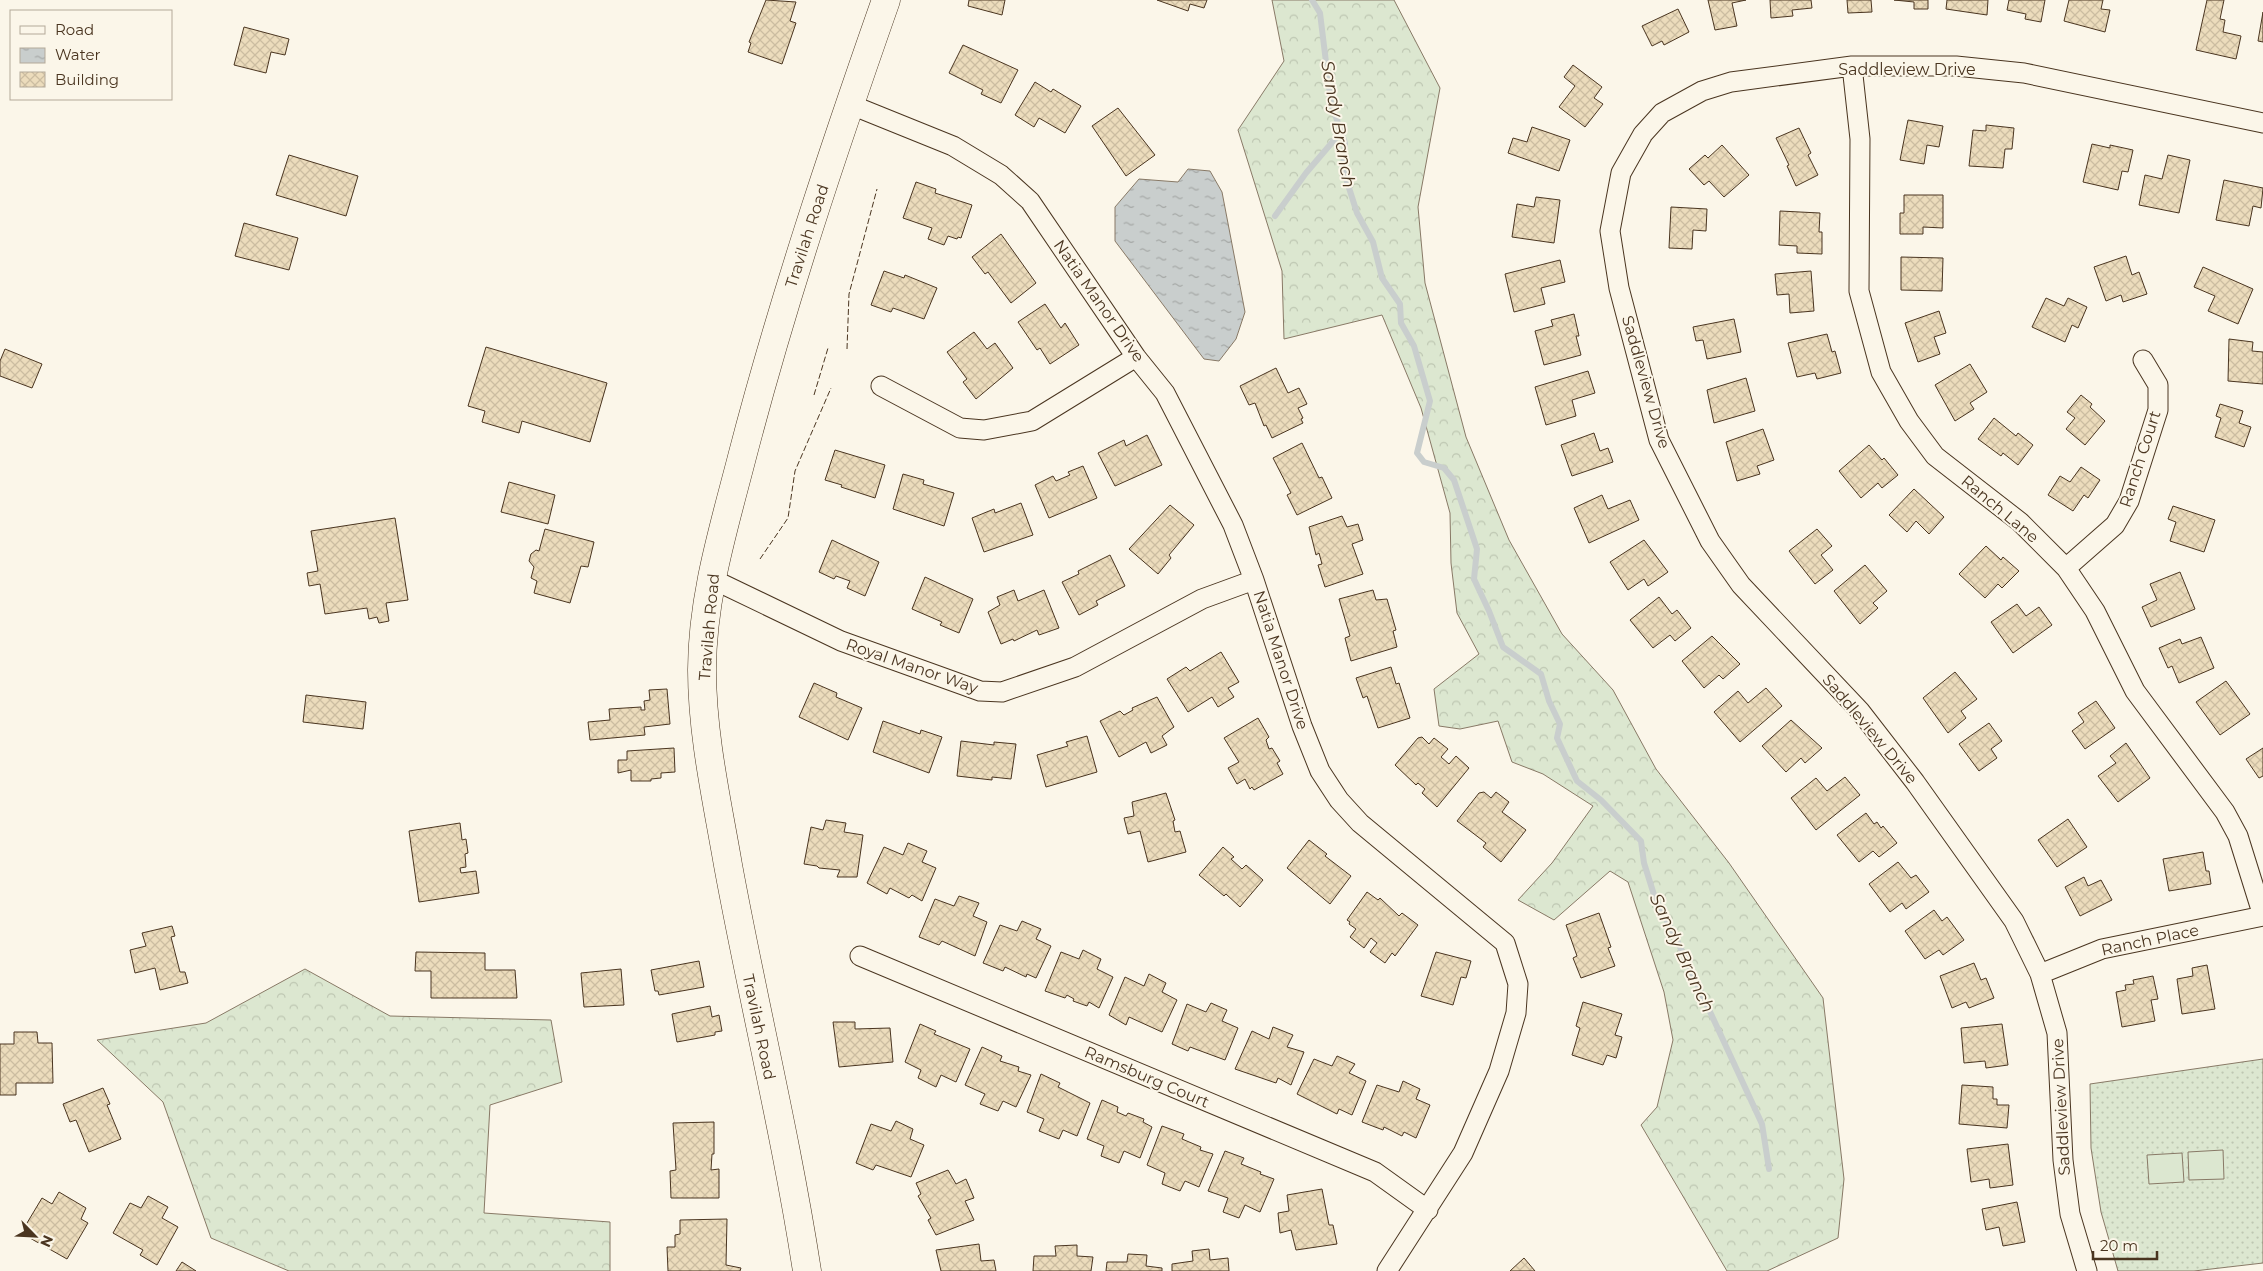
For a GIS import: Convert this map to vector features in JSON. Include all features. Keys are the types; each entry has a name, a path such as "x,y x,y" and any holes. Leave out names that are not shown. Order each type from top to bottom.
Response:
{"main road":[{"name":"Travilah Road","path":"807,1271 796,1198 747,971 710,768 702,669 710,578 766,364 849,104 886,0"}],"street":[{"name":"Saddleview Drive","path":"2088,1271 2070,1214 2063,1160 2057,1033 2040,974 2014,921 1915,782 1860,711 1741,585 1710,541 1659,440 1619,288 1610,231 1621,173 1643,134 1662,113 1702,92 1731,82 1852,66 1956,66 2024,73 2263,123"},
{"name":"Ranch Lane","path":"1852,66 1860,139 1859,291 1880,372 1909,421 1935,456 2020,522 2066,568 2095,611 2135,691 2225,812 2238,836 2263,916"},
{"name":"Natia Manor Drive","path":"849,104 953,146 1001,174 1030,201 1136,357 1165,393 1233,525 1254,580 1302,726 1320,771 1339,800 1360,823 1505,943 1518,984 1516,1013 1499,1071 1464,1154 1387,1271"},
{"path":"881,386 960,428 984,430 1032,421 1136,357"},
{"name":"Ranch Court","path":"2066,568 2115,525 2129,501 2158,410 2158,385 2143,360"},
{"name":"Royal Manor Way","path":"710,578 841,641 980,691 1002,692 1075,667 1202,598 1254,580"},
{"name":"Ranch Place","path":"2040,974 2102,948 2263,916"},
{"name":"Ramsburg Court","path":"860,956 1376,1172 1428,1210"}],"green space":[{"path":"1272,0 1394,0 1440,88 1418,207 1425,283 1466,437 1509,540 1562,634 1613,690 1656,769 1729,863 1823,998 1844,1179 1838,1238 1767,1271 1727,1271 1641,1125 1657,1107 1673,1040 1664,992 1628,882 1610,871 1554,920 1518,900 1552,863 1593,806 1543,774 1512,762 1498,721 1460,729 1439,726 1434,689 1479,654 1457,613 1451,563 1450,513 1421,408 1382,315 1284,339 1282,271 1238,130 1284,61"},
{"path":"305,969 390,1016 551,1020 562,1082 490,1105 484,1213 610,1222 610,1271 289,1271 211,1238 163,1102 97,1040 206,1023"},
{"path":"2263,1059 2263,1263 2194,1271 2118,1271 2101,1212 2091,1148 2090,1084"},
{"path":"2223,1150 2224,1179 2189,1180 2188,1152"},
{"path":"2182,1153 2184,1182 2149,1184 2147,1155"}],"water":[{"path":"1188,169 1210,171 1222,192 1245,312 1236,339 1219,361 1204,359 1115,241 1115,207 1139,179 1178,182"}],"building":[{"path":"766,0 796,2 790,21 796,23 782,64 748,52 751,43 749,42"},
{"path":"969,0 1005,0 1002,15 968,6"},
{"path":"1157,0 1207,0 1204,8 1190,4 1188,11"},
{"path":"1708,0 1746,0 1732,3 1737,26 1715,30"},
{"path":"1770,0 1811,0 1812,8 1792,10 1793,16 1771,18"},
{"path":"1847,0 1871,0 1872,12 1848,13"},
{"path":"1894,0 1928,0 1928,9 1914,9 1914,2"},
{"path":"1947,0 1988,0 1987,15 1946,9"},
{"path":"2009,0 2045,0 2041,22 2025,19 2026,14 2007,10"},
{"path":"2069,0 2103,0 2101,9 2110,10 2105,32 2064,21"},
{"path":"2207,0 2224,0 2220,19 2225,20 2223,32 2241,36 2236,59 2196,50"},
{"path":"1678,9 1689,32 1664,45 1662,41 1652,46 1642,26"},
{"path":"2263,12 2263,42 2258,41"},
{"path":"244,27 289,39 285,55 271,52 266,73 234,65"},
{"path":"963,45 1018,70 1001,103 981,94 983,90 949,73"},
{"path":"1573,65 1602,87 1594,98 1603,104 1585,127 1559,107 1575,86 1564,77"},
{"path":"1035,82 1051,92 1053,89 1081,106 1065,133 1039,118 1034,127 1015,115"},
{"path":"1118,108 1155,155 1126,176 1092,126"},
{"path":"1908,120 1943,126 1939,147 1927,145 1924,164 1900,160"},
{"path":"1986,125 2014,128 2012,149 2005,149 2003,168 1969,166 1973,130 1986,131"},
{"path":"1532,127 1570,140 1559,171 1508,153 1513,138 1527,142"},
{"path":"1799,128 1811,153 1808,155 1818,175 1796,186 1787,166 1789,165 1776,138"},
{"path":"2092,144 2110,148 2110,145 2133,150 2128,172 2122,171 2118,190 2083,182"},
{"path":"1722,145 1749,175 1724,197 1709,181 1704,185 1689,169 1705,155 1708,158"},
{"path":"289,155 358,176 346,216 276,195"},
{"path":"2168,155 2190,160 2179,213 2139,205 2145,175 2162,179"},
{"path":"2224,180 2263,188 2261,208 2253,206 2249,226 2216,220"},
{"path":"916,182 936,189 935,193 972,205 961,238 958,237 957,239 948,236 944,245 928,239 932,228 903,218"},
{"path":"1904,195 1943,195 1943,228 1923,227 1923,234 1900,234 1900,213 1904,213"},
{"path":"1536,197 1560,200 1554,243 1512,237 1517,204 1534,207"},
{"path":"1671,207 1707,209 1706,231 1693,230 1692,249 1669,248"},
{"path":"1780,211 1820,213 1819,232 1822,232 1822,254 1797,253 1797,246 1779,245"},
{"path":"244,223 298,238 289,270 235,256"},
{"path":"1001,234 1036,283 1011,303 988,272 985,274 972,257"},
{"path":"2126,256 2132,275 2139,272 2147,294 2123,302 2121,295 2106,301 2094,267"},
{"path":"1901,257 1943,258 1942,291 1901,290"},
{"path":"1560,260 1565,282 1541,288 1545,304 1514,312 1505,274"},
{"path":"2203,267 2253,289 2238,324 2208,311 2215,296 2194,287"},
{"path":"884,271 904,278 905,275 937,288 924,319 893,308 891,312 871,305"},
{"path":"1811,271 1814,311 1790,313 1789,294 1777,295 1775,274"},
{"path":"2046,298 2064,306 2068,298 2087,307 2078,328 2072,325 2065,342 2032,327"},
{"path":"1045,304 1061,328 1065,323 1079,345 1050,364 1040,348 1037,350 1018,322"},
{"path":"1939,311 1946,333 1934,337 1940,354 1918,362 1905,323"},
{"path":"1574,314 1579,336 1576,336 1581,355 1544,365 1535,331 1553,326 1551,320"},
{"path":"1734,319 1741,352 1707,359 1703,340 1696,341 1693,327"},
{"path":"974,332 987,349 995,343 1013,368 976,399 963,382 967,379 947,352"},
{"path":"1827,334 1832,352 1835,351 1841,373 1817,379 1815,373 1797,377 1788,343"},
{"path":"2229,339 2253,342 2252,351 2263,352 2263,384 2228,381"},
{"path":"486,347 607,383 590,442 522,421 519,433 482,422 485,411 468,406"},
{"path":"5,349 42,364 32,388 0,376 0,361"},
{"path":"1970,364 1987,392 1970,403 1974,409 1955,421 1935,385"},
{"path":"1276,368 1288,393 1299,388 1307,404 1298,408 1303,418 1301,419 1303,423 1272,438 1266,425 1264,426 1255,403 1249,405 1240,386"},
{"path":"1588,371 1595,393 1572,400 1576,416 1546,425 1535,387"},
{"path":"1746,378 1755,411 1714,423 1707,390"},
{"path":"2081,395 2092,404 2090,407 2105,421 2085,445 2066,429 2075,418 2067,412"},
{"path":"2220,404 2243,411 2239,423 2251,427 2244,447 2215,437 2221,418 2216,416"},
{"path":"1994,418 2016,436 2018,433 2033,445 2018,465 2003,453 2001,456 1978,439"},
{"path":"1763,429 1774,460 1757,466 1760,474 1737,481 1726,442"},
{"path":"1594,433 1600,451 1608,448 1613,462 1572,476 1561,445"},
{"path":"1147,435 1162,465 1115,486 1098,453 1124,440 1126,446"},
{"path":"1302,443 1319,478 1322,477 1332,498 1297,515 1287,495 1291,493 1273,458"},
{"path":"1869,445 1882,460 1884,458 1898,475 1882,488 1878,483 1861,498 1839,471"},
{"path":"835,450 885,465 875,498 825,480"},
{"path":"1083,466 1097,498 1049,518 1035,485 1053,476 1056,481 1070,475 1068,472"},
{"path":"2081,467 2100,480 2088,498 2084,495 2073,511 2048,495 2060,476 2070,482"},
{"path":"903,474 924,480 923,484 954,493 944,526 893,509"},
{"path":"509,482 555,495 548,524 501,512"},
{"path":"1914,489 1944,517 1929,534 1916,521 1907,532 1889,515"},
{"path":"1602,495 1608,509 1630,500 1639,520 1589,543 1574,508"},
{"path":"1021,503 1033,535 984,552 972,518 994,509 995,513"},
{"path":"1170,505 1194,525 1169,555 1171,558 1158,574 1129,549"},
{"path":"2173,506 2215,520 2204,552 2170,541 2176,522 2168,519"},
{"path":"1342,516 1347,527 1358,524 1363,540 1352,544 1363,574 1325,587 1318,565 1322,564 1319,553 1316,555 1309,527"},
{"path":"395,518 408,600 386,603 389,621 379,623 377,617 369,619 367,608 325,614 320,584 309,586 307,573 318,571 311,531"},
{"path":"545,529 594,542 588,567 581,566 570,603 534,593 537,581 531,578 534,567 529,561 531,554 536,550 539,551"},
{"path":"1817,529 1832,546 1821,555 1833,570 1815,584 1789,551"},
{"path":"832,540 879,562 865,596 847,588 850,581 836,576 834,579 819,572"},
{"path":"1644,540 1668,572 1648,586 1644,579 1628,590 1610,562"},
{"path":"1986,546 2001,560 2003,557 2019,571 2002,588 1998,584 1985,598 1959,574"},
{"path":"1110,555 1125,586 1096,601 1098,605 1079,615 1062,582 1079,574 1078,571"},
{"path":"1865,565 1887,591 1873,603 1878,608 1860,624 1834,591"},
{"path":"2180,572 2195,609 2151,627 2142,607 2157,600 2150,584"},
{"path":"925,577 973,599 959,633 940,625 942,622 912,609"},
{"path":"1014,590 1018,601 1044,590 1059,628 1039,635 1037,630 1014,641 1013,639 1001,644 988,612 1000,605 997,597"},
{"path":"1373,590 1376,600 1387,599 1396,630 1393,631 1397,647 1351,661 1345,638 1350,636 1339,599"},
{"path":"1659,597 1672,614 1677,610 1691,628 1675,641 1670,635 1653,648 1630,620"},
{"path":"2017,604 2026,616 2039,607 2052,625 2013,653 1991,622"},
{"path":"1712,636 1740,664 1723,679 1719,675 1704,688 1682,661"},
{"path":"2201,637 2214,668 2179,683 2172,666 2168,668 2159,648 2180,639 2182,644"},
{"path":"1221,652 1239,682 1228,688 1234,697 1218,707 1212,697 1188,712 1167,679 1186,667 1190,671"},
{"path":"1391,667 1396,684 1399,683 1410,718 1378,728 1367,696 1363,698 1356,678"},
{"path":"1955,672 1977,699 1961,711 1966,718 1948,733 1923,698"},
{"path":"2226,681 2250,714 2220,735 2196,702"},
{"path":"814,683 837,693 836,697 862,708 848,740 799,717"},
{"path":"1766,688 1782,706 1740,742 1714,712 1738,691 1748,703"},
{"path":"667,689 670,724 644,727 645,735 590,740 588,722 610,720 609,709 641,707 641,710 645,710 644,701 650,700 649,690"},
{"path":"306,695 366,702 363,729 303,722"},
{"path":"1157,697 1174,727 1162,736 1167,745 1151,753 1146,742 1119,757 1100,721 1120,711 1124,715 1133,710 1132,708"},
{"path":"2096,701 2115,728 2085,749 2072,731 2084,722 2078,713"},
{"path":"1258,718 1269,737 1266,740 1269,749 1272,748 1280,761 1277,763 1283,774 1254,790 1252,787 1250,789 1245,779 1237,784 1228,768 1239,762 1224,738"},
{"path":"1791,720 1822,748 1805,763 1801,758 1786,772 1762,746"},
{"path":"883,721 920,734 921,730 942,737 929,773 873,752"},
{"path":"1989,723 2002,741 1991,749 1997,758 1979,771 1959,744"},
{"path":"1087,736 1097,772 1046,787 1037,755 1068,746 1066,742"},
{"path":"1422,737 1429,744 1434,738 1448,749 1441,757 1449,764 1456,756 1469,768 1437,807 1422,793 1425,789 1418,783 1416,785 1395,765 1418,738"},
{"path":"961,741 994,745 994,742 1016,744 1011,779 992,777 992,780 957,776"},
{"path":"2126,743 2150,778 2118,802 2098,776 2116,763 2110,756"},
{"path":"674,748 675,772 661,773 661,778 651,779 651,781 631,781 631,770 618,773 618,760 627,760 627,751"},
{"path":"2263,748 2263,776 2259,778 2246,759"},
{"path":"1845,777 1860,795 1816,830 1791,798 1816,778 1827,791"},
{"path":"1484,792 1491,798 1496,792 1509,802 1502,812 1526,830 1501,862 1483,847 1486,843 1457,821 1479,793"},
{"path":"1166,793 1175,820 1173,821 1175,832 1180,831 1186,852 1148,862 1140,831 1128,834 1124,818 1134,816 1132,802"},
{"path":"1866,813 1874,824 1877,822 1881,828 1883,826 1897,843 1879,857 1873,851 1859,862 1837,835"},
{"path":"2068,819 2087,847 2057,867 2038,840"},
{"path":"826,820 846,823 844,832 863,835 857,877 837,877 840,870 804,864 811,827 823,830"},
{"path":"460,823 462,840 466,839 468,853 465,854 466,867 460,868 461,873 476,871 479,893 419,902 409,831"},
{"path":"1309,840 1327,854 1325,856 1351,876 1330,904 1287,868"},
{"path":"908,843 927,851 922,862 936,868 922,901 912,895 909,898 890,888 887,894 867,883 884,847 903,855"},
{"path":"1223,847 1234,857 1231,859 1242,869 1246,865 1263,880 1240,907 1226,894 1224,896 1199,875"},
{"path":"2203,852 2206,871 2209,871 2211,884 2169,891 2163,859"},
{"path":"1898,862 1911,878 1916,875 1929,892 1906,909 1902,903 1890,912 1869,884"},
{"path":"2084,877 2088,886 2101,880 2112,900 2080,916 2065,887"},
{"path":"1367,892 1378,900 1380,898 1399,916 1402,913 1418,925 1395,956 1392,953 1385,963 1370,952 1377,943 1371,938 1364,948 1350,937 1356,929 1347,920"},
{"path":"959,896 979,903 973,916 987,922 975,956 942,941 939,945 919,937 935,899 954,906"},
{"path":"1934,910 1942,921 1947,917 1964,940 1943,955 1939,950 1925,959 1905,931"},
{"path":"1599,913 1611,947 1608,948 1615,966 1581,978 1573,958 1577,956 1566,925"},
{"path":"1022,921 1041,929 1036,939 1051,946 1036,978 1027,974 1026,977 1005,967 1003,971 983,963 1000,925 1017,931"},
{"path":"172,926 175,936 171,937 180,972 185,972 188,983 160,990 155,968 135,973 130,950 146,946 142,933"},
{"path":"1083,950 1101,959 1097,969 1113,977 1099,1008 1089,1002 1087,1006 1073,1001 1074,999 1067,995 1065,998 1045,991 1061,952 1079,959"},
{"path":"416,952 485,953 485,970 515,970 517,998 431,998 431,971 415,971"},
{"path":"1436,952 1471,961 1466,978 1461,977 1453,1005 1421,996"},
{"path":"699,961 704,987 659,995 658,991 655,991 651,970"},
{"path":"1974,963 1981,980 1986,978 1994,998 1969,1008 1966,1002 1952,1008 1940,976"},
{"path":"2207,965 2215,1009 2182,1014 2177,979 2193,976 2192,968"},
{"path":"621,969 624,1005 584,1007 581,973"},
{"path":"1149,974 1166,983 1162,992 1177,1000 1162,1032 1129,1017 1126,1025 1109,1015 1125,977 1144,986"},
{"path":"2153,976 2158,999 2151,1000 2155,1021 2122,1027 2116,992 2126,990 2125,985 2134,984 2133,980"},
{"path":"1583,1002 1622,1014 1615,1035 1622,1037 1616,1058 1607,1055 1603,1065 1572,1055 1580,1028 1576,1026"},
{"path":"1211,1003 1227,1010 1222,1021 1238,1028 1225,1060 1190,1047 1188,1051 1172,1044 1187,1004 1206,1012"},
{"path":"710,1006 712,1017 719,1015 722,1031 715,1032 715,1035 677,1042 672,1014"},
{"path":"833,1022 855,1022 855,1029 890,1028 893,1062 839,1067"},
{"path":"920,1024 936,1031 934,1034 970,1049 956,1082 941,1075 936,1087 918,1078 921,1070 905,1062"},
{"path":"2002,1024 2008,1065 1986,1068 1985,1061 1964,1063 1961,1028"},
{"path":"1273,1027 1293,1035 1287,1047 1304,1052 1291,1085 1278,1078 1276,1083 1235,1069 1252,1031 1269,1039"},
{"path":"14,1032 37,1032 38,1043 52,1043 53,1083 16,1083 16,1095 0,1095 0,1044 14,1044"},
{"path":"982,1047 1002,1056 1000,1061 1019,1067 1018,1071 1031,1075 1016,1107 1003,1101 998,1111 980,1104 985,1094 965,1085"},
{"path":"1337,1056 1355,1064 1349,1073 1366,1081 1352,1115 1339,1109 1337,1114 1297,1094 1314,1059 1332,1066"},
{"path":"1041,1074 1060,1083 1058,1087 1090,1103 1077,1136 1063,1130 1059,1139 1039,1131 1044,1119 1027,1112"},
{"path":"1403,1081 1420,1089 1416,1099 1430,1105 1416,1138 1404,1132 1402,1136 1384,1127 1383,1130 1362,1122 1377,1085 1399,1092"},
{"path":"1962,1085 1993,1087 1993,1099 1997,1099 1997,1105 2009,1105 2007,1128 1959,1124"},
{"path":"103,1088 110,1104 107,1105 121,1139 89,1152 76,1120 70,1122 63,1104"},
{"path":"1102,1100 1118,1107 1117,1112 1126,1116 1128,1113 1144,1119 1143,1122 1152,1127 1140,1158 1124,1151 1119,1163 1101,1156 1104,1146 1087,1139"},
{"path":"896,1121 913,1129 910,1139 924,1145 911,1177 876,1165 873,1170 856,1163 871,1124 891,1131"},
{"path":"714,1122 714,1154 712,1154 711,1170 719,1169 719,1198 671,1198 670,1171 676,1170 673,1123"},
{"path":"1162,1126 1184,1134 1182,1139 1201,1147 1200,1150 1213,1154 1199,1187 1185,1181 1180,1191 1162,1184 1165,1173 1147,1165"},
{"path":"2008,1144 2013,1185 1990,1188 1989,1179 1971,1182 1967,1149"},
{"path":"1225,1151 1244,1158 1241,1164 1274,1179 1260,1212 1245,1205 1239,1218 1223,1212 1228,1198 1208,1191"},
{"path":"948,1170 956,1184 966,1179 974,1198 965,1201 974,1220 936,1235 928,1220 931,1218 918,1196 921,1194 916,1183"},
{"path":"1322,1189 1329,1225 1333,1225 1337,1244 1296,1250 1291,1230 1280,1233 1278,1213 1289,1211 1287,1195"},
{"path":"59,1192 86,1208 81,1219 88,1223 67,1259 21,1233 42,1198 52,1204"},
{"path":"148,1196 168,1207 162,1218 178,1227 157,1265 140,1255 143,1250 113,1233 130,1203 141,1208"},
{"path":"2017,1202 2025,1242 2003,1246 1999,1227 1986,1230 1982,1209"},
{"path":"727,1219 726,1265 741,1268 740,1271 668,1271 667,1247 675,1247 675,1235 680,1234 680,1220"},
{"path":"979,1244 981,1261 994,1260 996,1271 941,1271 936,1250"},
{"path":"1077,1245 1077,1256 1093,1257 1091,1271 1033,1271 1034,1256 1056,1256 1055,1246"},
{"path":"1209,1249 1210,1260 1228,1258 1229,1271 1172,1271 1172,1264 1193,1261 1192,1251"},
{"path":"1128,1254 1147,1255 1146,1266 1162,1268 1162,1271 1106,1271 1107,1262 1127,1262"},
{"path":"1524,1258 1535,1271 1510,1271"},
{"path":"182,1262 196,1271 176,1271"}],"waterway":[{"name":"Sandy Branch","path":"1312,0 1320,13 1331,103 1345,143 1343,169 1357,213 1373,242 1382,278 1400,304 1401,323 1414,346 1430,401 1417,453 1424,462 1444,468 1454,480 1477,549 1474,579 1503,647 1541,674 1549,701 1560,724 1557,738 1577,781 1601,800 1641,841 1644,863 1655,898 1674,934 1762,1124 1769,1169"},
{"path":"1275,216 1306,173 1341,132"}],"fence":[{"path":"847,349 849,294 877,189"},
{"path":"814,395 828,348"},
{"path":"760,559 788,518 795,471 831,388"}]}
